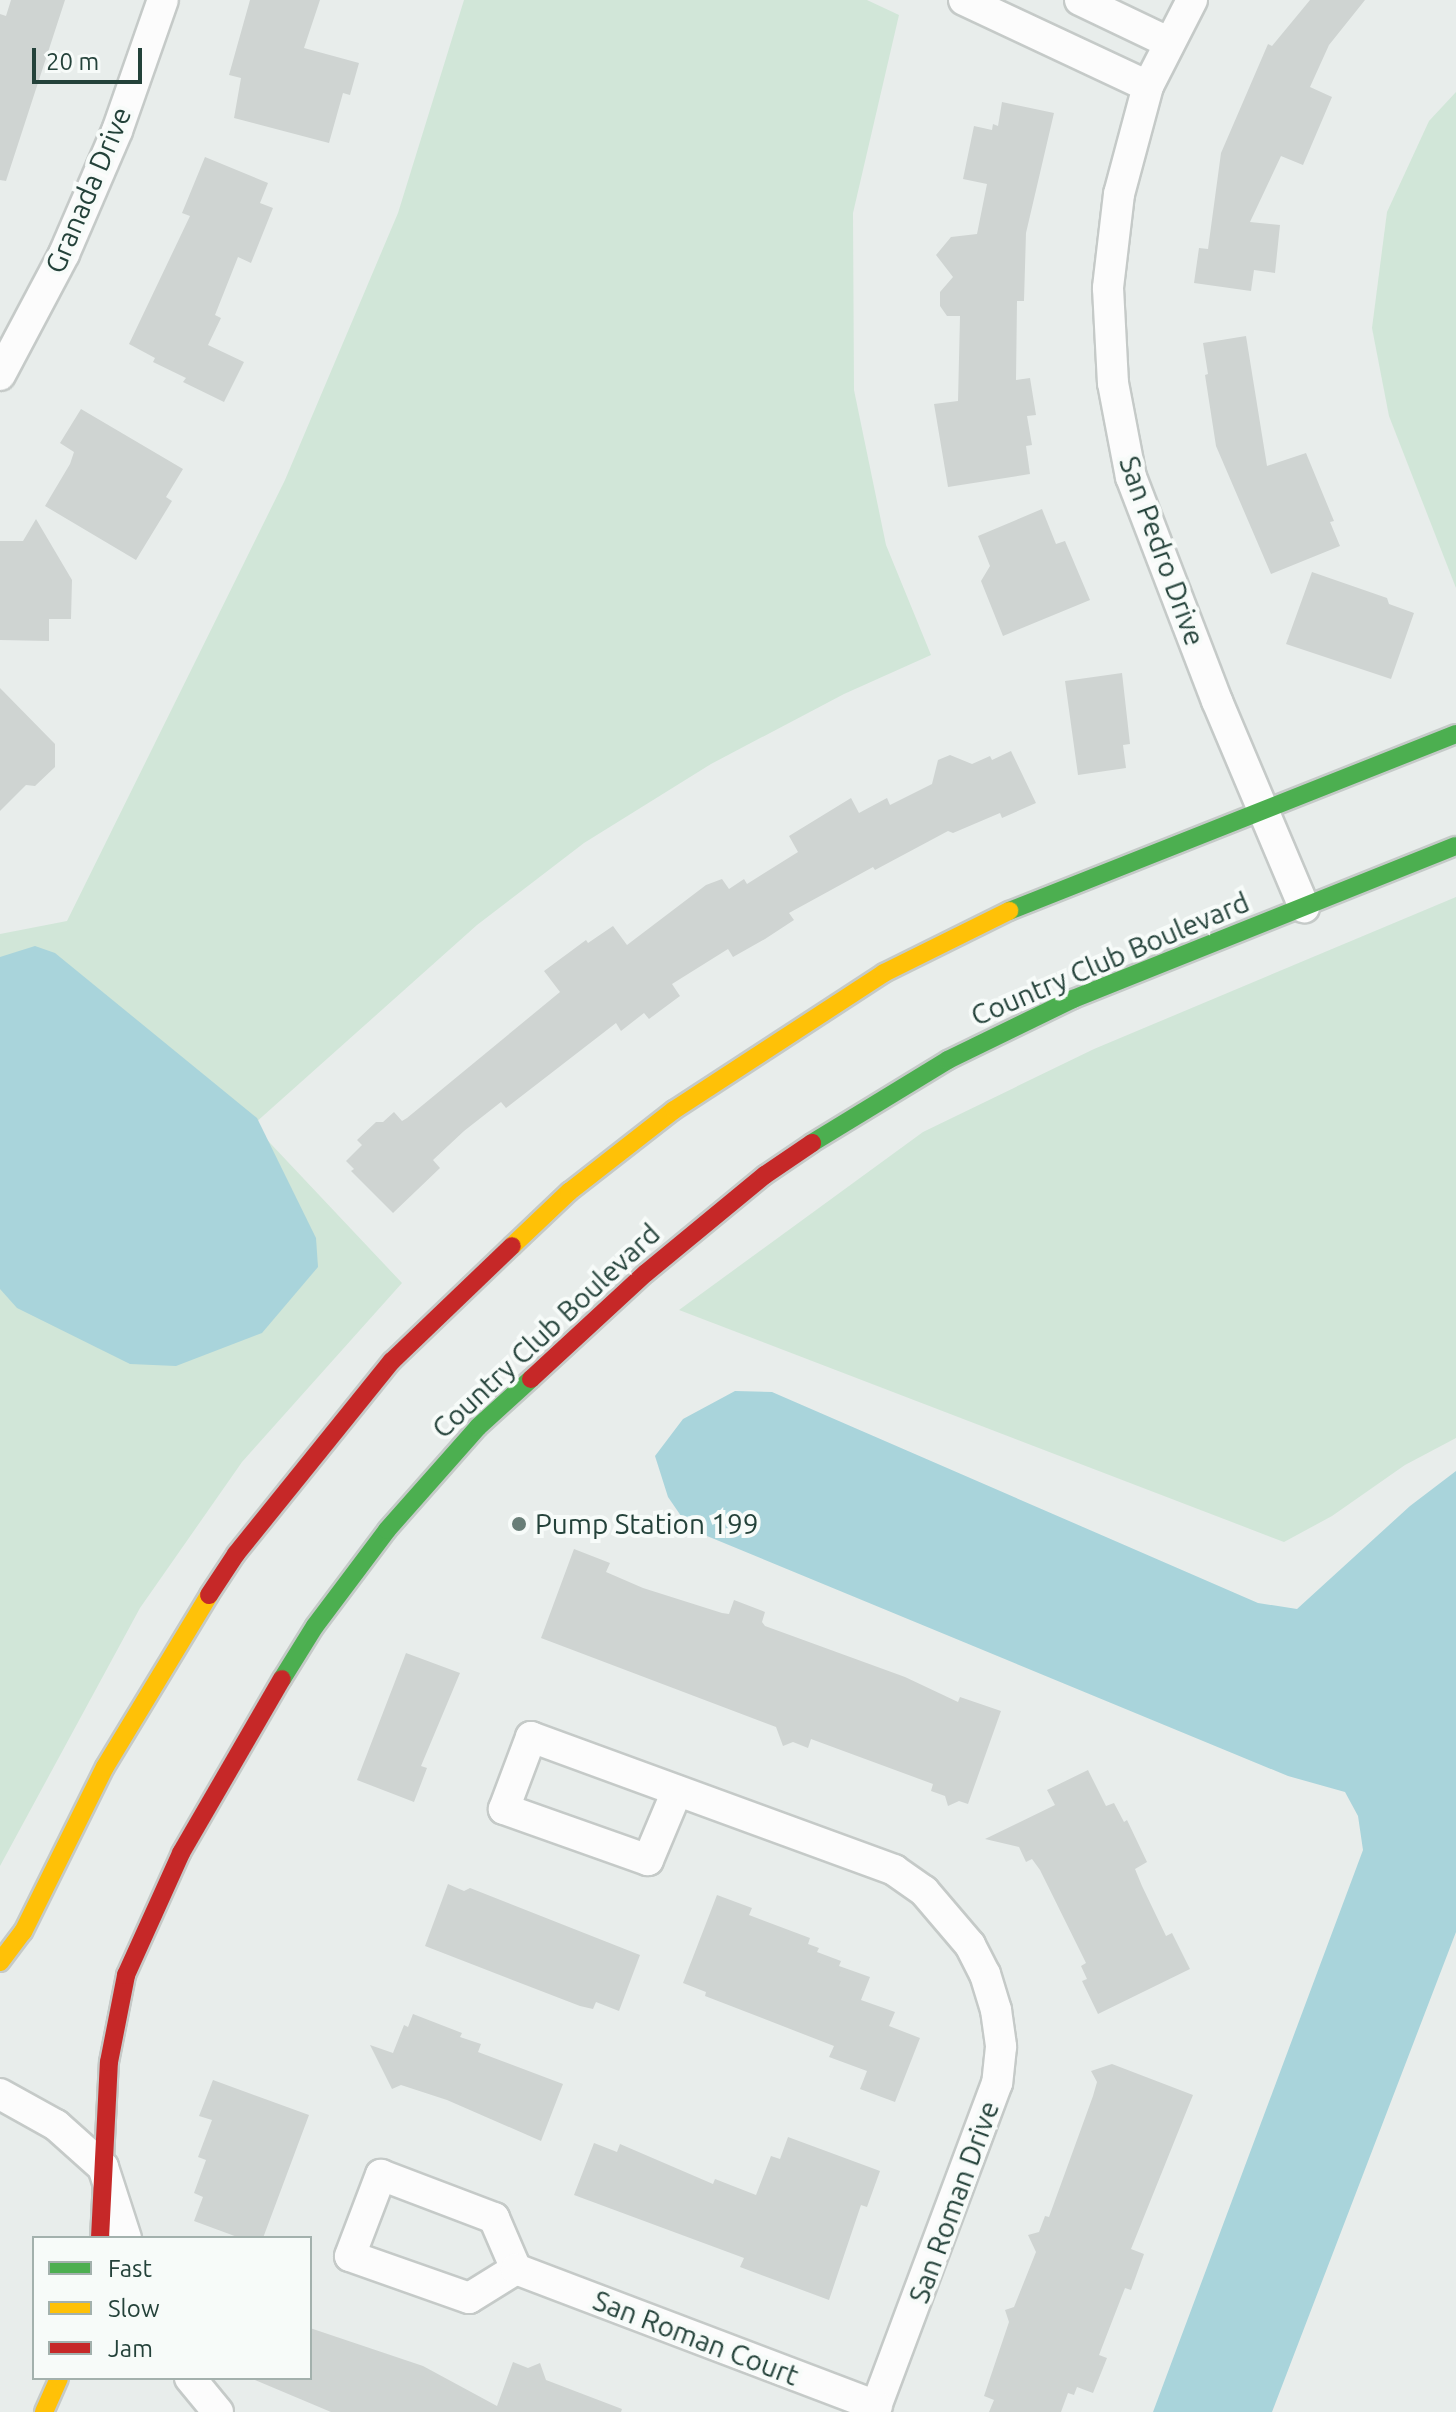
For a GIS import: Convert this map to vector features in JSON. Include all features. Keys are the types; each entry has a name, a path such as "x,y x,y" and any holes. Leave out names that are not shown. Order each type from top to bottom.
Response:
{"street":[{"name":"Granada Drive","path":"0,375 64,254 117,131 163,0"},
{"path":"964,0 1148,86"},
{"path":"1080,0 1168,42"},
{"name":"San Pedro Drive","path":"1192,0 1168,42 1139,108 1111,239 1108,288 1119,419 1131,477 1217,701 1304,907"},
{"path":"0,1962 23,1932 121,1740 236,1554 392,1361 569,1192 674,1110 884,973 1005,912 1456,734"},
{"name":"Country Club Boulevard","path":"100,2236 109,2062 126,1975 181,1853 251,1729 315,1626 387,1530 478,1427 658,1263 765,1175 853,1115 948,1060 1073,999 1456,846"},
{"name":"San Roman Drive","path":"677,1791 648,1860 504,1809 531,1737 894,1870 924,1891 970,1945 985,1974 996,2010 1001,2047 997,2083 876,2409"},
{"path":"0,2094 56,2125 103,2167 125,2236"},
{"path":"381,2175 494,2218 516,2269 469,2298 350,2256 381,2175"},
{"name":"San Roman Court","path":"516,2269 876,2409"},
{"path":"44,2412 58,2380"},
{"path":"192,2380 218,2412"}],"green space":[{"path":"464,0 867,0 899,15 853,213 854,390 886,545 931,655 844,694 711,764 584,843 477,925 253,1125 402,1283 242,1462 140,1608 0,1866 0,934 67,921 285,480 398,213"},
{"path":"1456,92 1456,588 1389,416 1372,328 1387,212 1429,121"},
{"path":"1456,897 1456,1438 1405,1465 1332,1516 1284,1542 679,1310 923,1132 1094,1049"}],"water":[{"path":"35,946 55,953 257,1118 316,1238 318,1267 262,1333 176,1366 130,1364 17,1308 0,1289 0,957"},
{"path":"735,1391 772,1392 1258,1603 1297,1609 1410,1506 1456,1471 1456,1932 1272,2412 1153,2412 1363,1850 1358,1816 1345,1792 1288,1776 690,1529 668,1497 655,1456 683,1419"}],"building":[{"path":"11,0 65,0 6,181 0,180 0,14 6,16"},
{"path":"250,0 320,0 304,48 359,63 350,95 343,93 329,143 234,118 241,78 229,75"},
{"path":"1310,0 1365,0 1329,45 1310,87 1332,97 1303,165 1281,156 1250,222 1280,225 1275,273 1254,270 1251,291 1194,283 1199,248 1208,249 1221,153 1268,44 1272,46"},
{"path":"1002,102 1054,113 1026,233 1024,301 1017,301 1016,380 1030,378 1036,415 1027,416 1032,445 1026,446 1030,474 948,487 934,404 958,401 960,316 947,316 940,306 940,292 953,277 936,255 951,237 977,234 987,184 963,179 974,126 992,130 993,124 998,126"},
{"path":"205,157 268,183 260,203 273,208 251,263 238,257 215,315 221,318 208,345 244,362 224,402 183,382 186,378 153,362 155,358 129,344 190,216 182,213"},
{"path":"1246,336 1267,466 1306,453 1334,521 1330,522 1340,546 1271,574 1216,446 1205,375 1208,374 1203,343"},
{"path":"81,409 183,469 166,497 172,501 136,560 45,506 70,464 74,452 60,443"},
{"path":"1042,509 1056,544 1065,541 1090,600 1003,636 981,581 990,566 978,536"},
{"path":"36,519 72,580 71,619 49,619 49,641 0,640 0,541 23,541"},
{"path":"1312,572 1387,598 1389,604 1414,613 1391,679 1286,644"},
{"path":"1122,673 1130,744 1123,745 1126,768 1078,775 1065,681"},
{"path":"0,688 55,744 55,767 35,786 26,785 0,811"},
{"path":"1011,751 1036,803 1002,818 1000,813 953,833 948,831 875,870 873,867 789,913 794,920 765,939 733,957 728,949 672,984 680,996 649,1019 644,1013 621,1031 616,1023 506,1108 501,1102 464,1131 433,1160 440,1168 393,1213 351,1171 354,1169 346,1161 362,1145 357,1140 376,1122 383,1122 394,1112 402,1121 407,1118 560,992 544,971 586,940 588,943 613,926 627,945 706,885 722,879 729,889 744,879 747,884 798,852 789,836 851,798 859,813 887,798 890,805 932,784 938,760 950,755 972,764 990,756 992,760"},
{"path":"574,1549 610,1563 606,1572 643,1588 729,1614 734,1600 765,1612 762,1622 765,1626 905,1677 958,1702 960,1697 1001,1711 968,1804 959,1801 948,1806 945,1796 931,1791 933,1784 811,1739 808,1748 793,1742 783,1746 776,1727 541,1638"},
{"path":"406,1653 460,1673 421,1766 427,1768 414,1802 357,1780"},
{"path":"1088,1770 1106,1806 1114,1803 1124,1822 1127,1820 1147,1862 1135,1869 1142,1886 1166,1936 1172,1933 1190,1969 1098,2014 1082,1981 1087,1979 1081,1966 1086,1963 1040,1870 1032,1859 1026,1862 1019,1847 985,1839 1055,1805 1047,1790"},
{"path":"448,1884 464,1891 470,1888 640,1955 619,2011 596,2002 593,2009 580,2006 425,1946"},
{"path":"717,1895 752,1908 749,1915 810,1938 808,1944 819,1948 817,1952 841,1961 839,1966 870,1977 861,2000 895,2012 889,2026 920,2038 895,2102 860,2089 867,2071 829,2057 834,2046 705,1996 706,1992 683,1983"},
{"path":"413,2014 481,2044 478,2052 563,2084 541,2141 447,2100 401,2085 392,2089 370,2045 393,2053 404,2025 408,2027"},
{"path":"1112,2064 1193,2095 1131,2249 1144,2254 1131,2290 1125,2288 1099,2355 1107,2358 1093,2393 1077,2387 1074,2395 1068,2393 1061,2412 989,2412 994,2400 984,2396 1009,2322 1005,2310 1014,2307 1036,2252 1028,2235 1039,2232 1045,2216 1049,2217 1093,2096 1097,2082 1091,2071"},
{"path":"213,2080 309,2115 264,2236 235,2236 194,2221 203,2197 194,2193 206,2160 198,2157 212,2120 199,2116"},
{"path":"788,2137 880,2171 867,2207 861,2205 829,2300 740,2267 744,2258 574,2195 594,2143 617,2152 620,2144 713,2184 715,2179 756,2195 771,2156 780,2159"},
{"path":"312,2329 423,2366 497,2406 513,2362 528,2368 540,2363 546,2380 622,2409 621,2412 331,2412 255,2380 312,2380"}],"traffic: fast":[{"path":"1009,911 1456,734"},
{"path":"812,1143 948,1060 1073,999 1456,846"},
{"path":"282,1679 315,1626 387,1530 478,1427 531,1379"}],"traffic: slow":[{"path":"512,1246 569,1192 674,1110 884,973 1009,911"},
{"path":"0,1962 23,1932 105,1767 209,1595"},
{"path":"44,2412 58,2380"}],"traffic: jam":[{"path":"531,1379 646,1273 765,1175 812,1143"},
{"path":"209,1595 236,1554 392,1361 512,1246"},
{"path":"100,2236 109,2062 126,1975 181,1853 282,1679"}],"place":[{"name":"Pump Station 199","path":"519,1524"}]}
